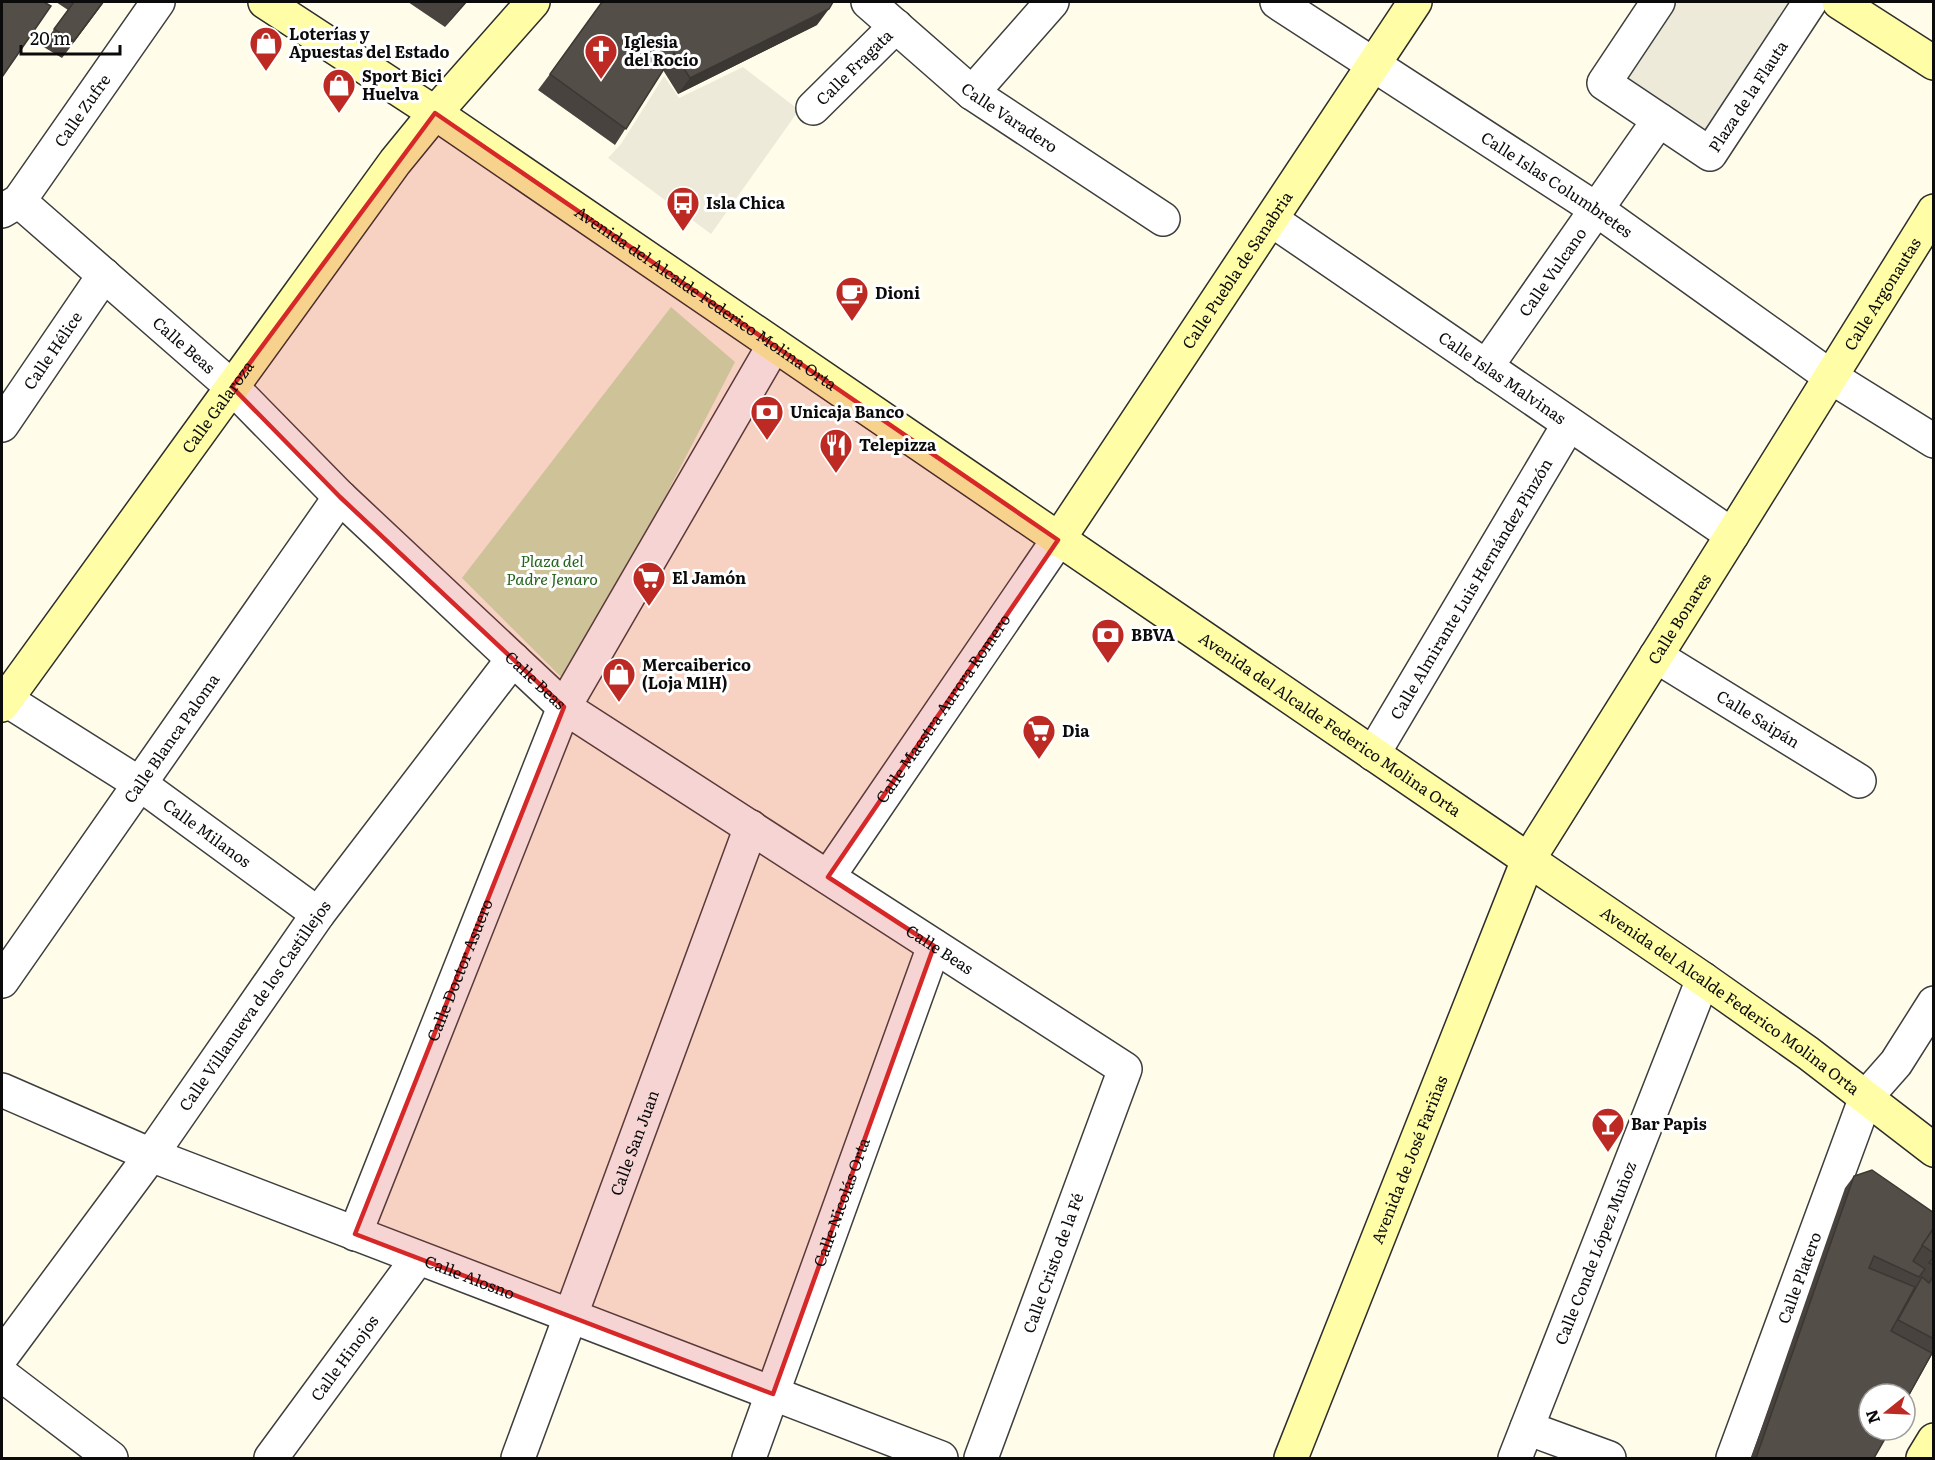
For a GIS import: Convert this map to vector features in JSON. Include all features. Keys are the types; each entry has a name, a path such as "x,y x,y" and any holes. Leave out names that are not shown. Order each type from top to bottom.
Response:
{"street":[{"name":"Calle Zufre","path":"10,206 158,2"},
{"path":"265,2 435,113"},
{"path":"291,2 364,54 435,113"},
{"name":"Calle Galaroza","path":"3,700 386,174 435,113 533,2"},
{"name":"Calle Varadero","path":"868,2 972,93 1163,219"},
{"path":"972,93 1052,2"},
{"name":"Calle Islas Columbretes","path":"1277,2 1596,209 1831,377 1934,441"},
{"name":"Calle Puebla de Sanabria","path":"1059,540 1416,2"},
{"name":"Plaza de la Flauta","path":"1658,2 1604,83 1710,154 1810,2"},
{"path":"1839,2 1934,63"},
{"name":"Calle Fragata","path":"813,108 896,26"},
{"name":"Avenida del Alcalde Federico Molina Orta","path":"435,113 1703,979 1866,1097 1934,1150"},
{"name":"Calle Vulcano","path":"1486,367 1659,120"},
{"name":"Calle Beas","path":"10,206 104,275 232,387 340,497 564,707 1125,1069"},
{"name":"Calle Argonautas","path":"1831,377 1934,211"},
{"name":"Calle Islas Malvinas","path":"1272,220 1732,535"},
{"name":"Calle Hélice","path":"2,425 104,275"},
{"path":"564,707 774,345"},
{"name":"Calle Bonares","path":"1528,860 1831,377"},
{"name":"Calle Almirante Luis Hernández Pinzón","path":"1373,754 1569,424"},
{"name":"Calle Blanca Paloma","path":"2,981 340,497"},
{"name":"Calle Maestra Aurora Romero","path":"828,877 1059,540"},
{"name":"Calle Saipán","path":"1656,656 1859,782"},
{"name":"Calle Villanueva de los Castillejos","path":"2,1356 151,1155 318,914 513,659"},
{"name":"Calle Milanos","path":"3,700 140,784 318,914"},
{"name":"Calle Doctor Asuero","path":"355,1234 564,707"},
{"name":"Calle San Juan","path":"518,1458 751,827"},
{"name":"Avenida de José Fariñas","path":"1292,1458 1528,860"},
{"name":"Calle Nicolás Orta","path":"748,1458 934,946"},
{"name":"Calle Conde López Muñoz","path":"1515,1458 1703,979"},
{"path":"1866,1097 1896,1063 1934,1003"},
{"name":"Calle Cristo de la Fé","path":"981,1458 1125,1069"},
{"name":"Calle Alosno","path":"2,1090 151,1155 942,1458"},
{"name":"Avenida del Alcalde Federico Molina Orta","path":"1866,1097 1934,1138"},
{"name":"Calle Platero","path":"1733,1458 1866,1097"},
{"name":"Calle Hinojos","path":"271,1458 418,1258"},
{"path":"2,1375 111,1458"},
{"path":"1527,1428 1609,1458"},
{"path":"1923,1458 1934,1440"}],"highlighted area":[{"path":"435,113 1058,540 828,877 934,946 773,1394 355,1234 564,707 340,497 232,387"}],"green space":[{"name":"Plaza del Padre Jenaro","path":"671,307 735,362 568,684 462,578"}],"shaded area":[{"path":"1658,2 1810,2 1710,154 1604,83"},
{"path":"743,67 799,110 711,234 608,158 621,144 664,76 679,98"}],"building":[{"path":"2,2 44,2 51,6 2,77"},
{"path":"74,2 103,2 74,41 54,29"},
{"name":"Iglesia del Rocío","path":"602,2 833,2 829,9 690,78 674,53 626,129 550,74"},
{"path":"1872,1170 1934,1213 1934,1227 1913,1261 1925,1269 1919,1277 1874,1256 1869,1268 1915,1287 1891,1331 1932,1353 1916,1382 1857,1382 1857,1442 1883,1442 1874,1458 1756,1458 1854,1176"},
{"path":"1934,1228 1934,1253 1922,1245"},
{"path":"1934,1275 1934,1339 1898,1320 1922,1277 1929,1283"}],"place":[{"name":"Loterías y Apuestas del Estado","path":"266,72"},
{"name":"Iglesia del Rocío","path":"601,80"},
{"name":"Sport Bici Huelva","path":"339,114"},
{"name":"Isla Chica","path":"683,232"},
{"name":"Dioni","path":"852,322"},
{"name":"Unicaja Banco","path":"767,441"},
{"name":"Telepizza","path":"836,474"},
{"name":"El Jamón","path":"649,607"},
{"name":"BBVA","path":"1108,664"},
{"name":"Mercaiberico (Loja M1H)","path":"619,703"},
{"name":"Dia","path":"1039,760"},
{"name":"Bar Papis","path":"1608,1153"}]}
